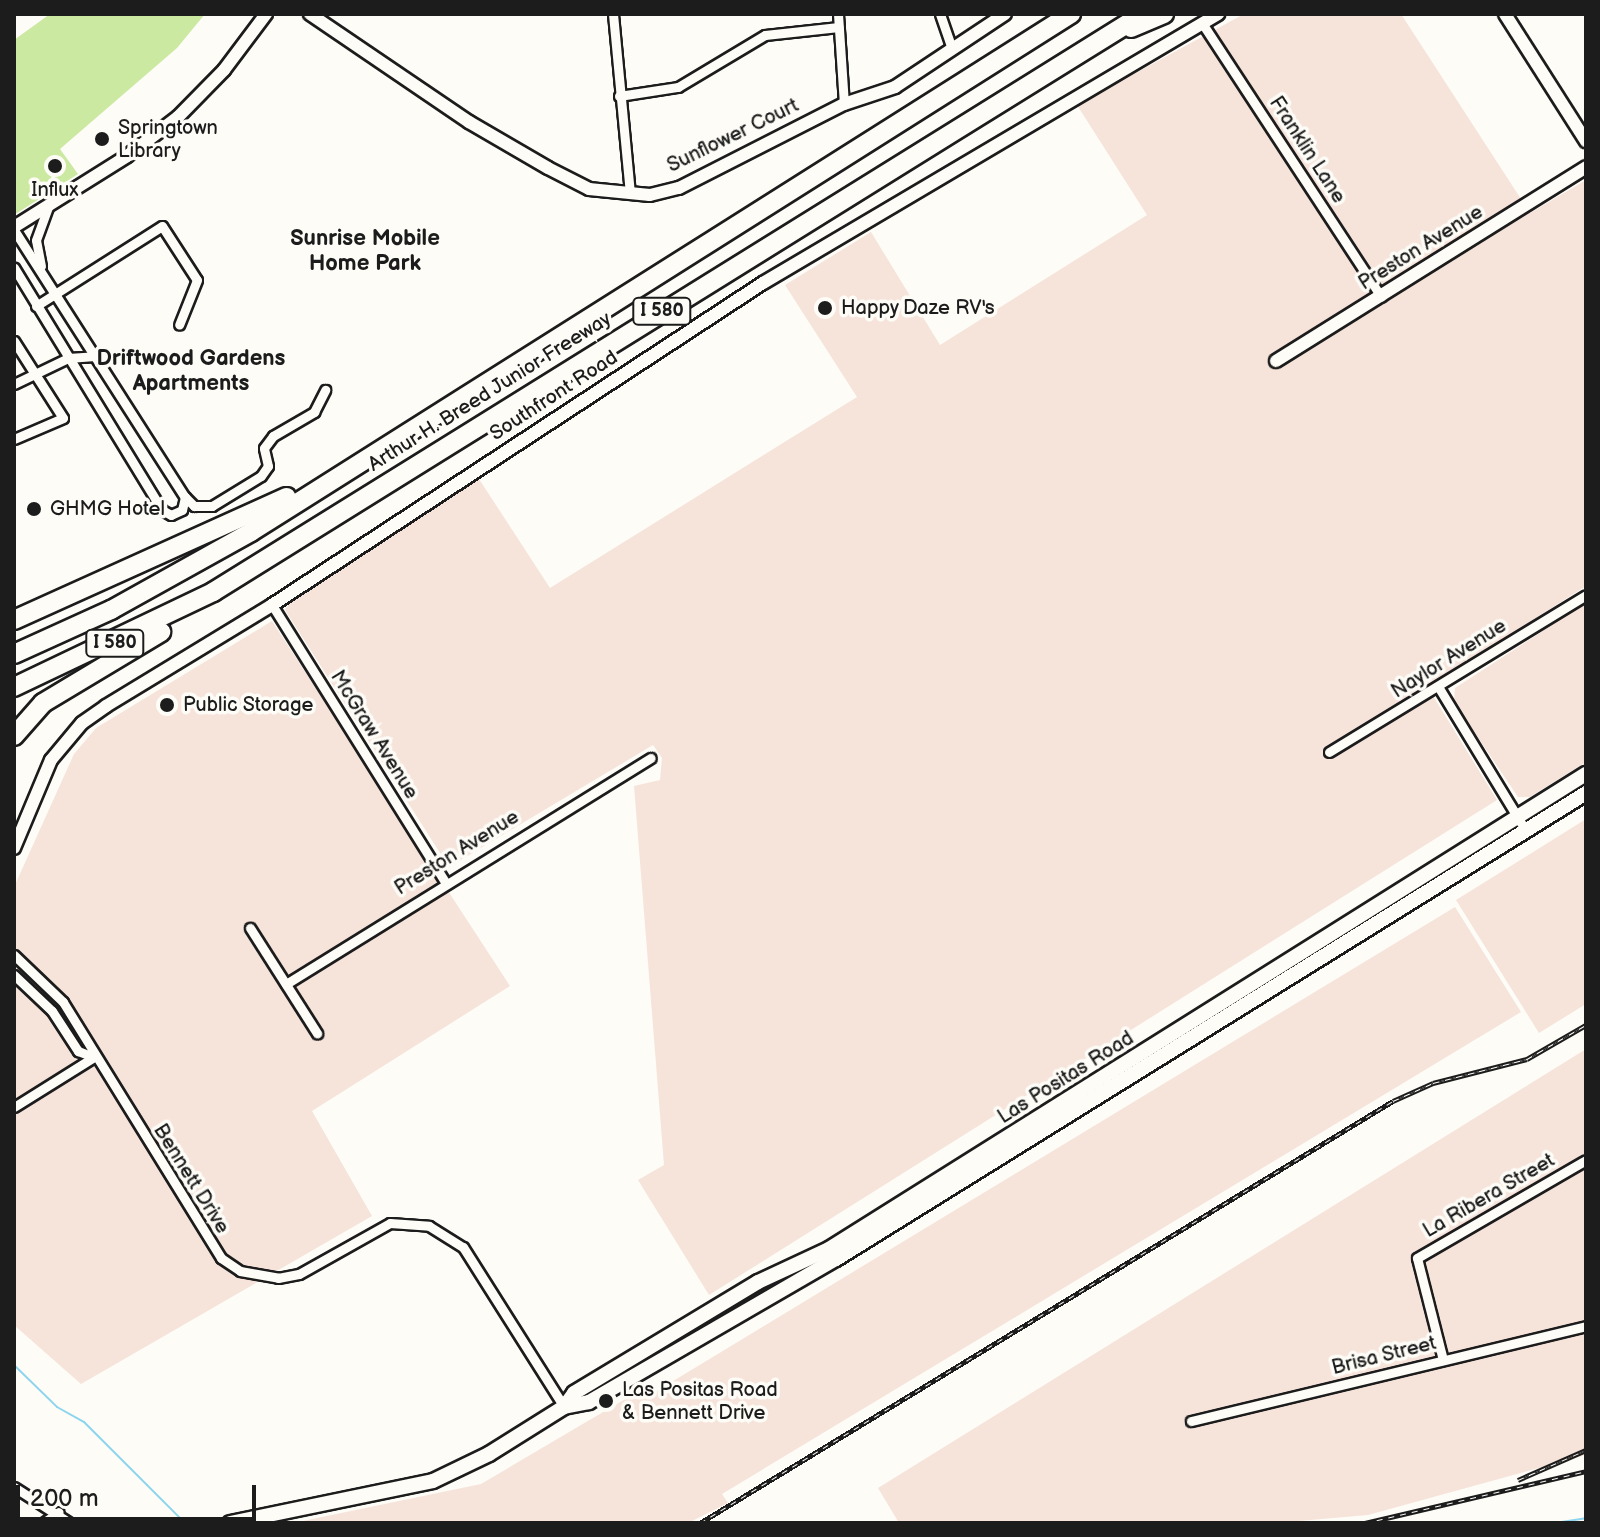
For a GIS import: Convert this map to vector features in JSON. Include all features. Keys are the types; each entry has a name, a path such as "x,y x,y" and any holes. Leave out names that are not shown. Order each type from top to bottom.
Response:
{"highway":[{"path":"1033,38 1052,14"},
{"name":"Arthur H. Breed Junior Freeway","path":"14,654 178,575 1071,14"},
{"name":"Arthur H. Breed Junior Freeway","path":"14,687 213,592 1143,14"},
{"path":"1113,32 1164,14"},
{"path":"14,620 192,543 372,454"},
{"path":"14,736 43,703 198,612 213,592"}],"main road":[{"name":"Las Positas Road","path":"564,1407 574,1393 758,1282 829,1249 1586,774"},
{"name":"Las Positas Road","path":"230,1523 433,1481 564,1407 589,1402 836,1259 1586,793"}],"street":[{"path":"266,14 224,70 178,117 14,228 185,497 194,506 212,506 261,476 268,466 264,448 268,442 314,412 325,390"},
{"name":"Sunflower Court","path":"310,14 469,122 548,168 589,189 650,195 679,188 844,104 895,87 1005,14"},
{"path":"613,14 630,193"},
{"path":"838,14 844,104"},
{"path":"940,14 952,49"},
{"name":"Southfront Road","path":"14,848 51,760 82,723 272,605 763,283 1218,14"},
{"path":"1505,14 1586,141"},
{"name":"Franklin Lane","path":"1202,23 1381,297"},
{"path":"619,96 678,87 765,35 839,27"},
{"name":"Preston Avenue","path":"1276,361 1586,167"},
{"path":"44,277 36,240 49,205"},
{"path":"36,306 162,226 197,280 179,325"},
{"path":"14,268 162,510 171,515 182,510 185,497"},
{"path":"14,275 24,286"},
{"path":"14,341 63,418 14,439"},
{"path":"14,384 68,358 95,356"},
{"name":"Naylor Avenue","path":"1329,752 1439,688 1586,595"},
{"name":"McGraw Avenue","path":"272,605 446,883"},
{"path":"1439,688 1526,831"},
{"name":"Preston Avenue","path":"286,984 651,758"},
{"path":"250,928 317,1033"},
{"name":"Bennett Drive","path":"14,955 63,1002 94,1057 221,1258 240,1271 278,1278 299,1274 390,1223 429,1226 463,1247 564,1407"},
{"name":"Bennett Drive","path":"14,975 52,1011 78,1051 94,1057"},
{"path":"14,1107 94,1057"},
{"name":"La Ribera Street","path":"1443,1360 1417,1258 1586,1160"},
{"name":"Brisa Street","path":"1191,1421 1586,1326"},
{"path":"14,1487 59,1512 70,1523"},
{"path":"43,1523 59,1512"}],"shaded area":[{"path":"1244,14 1401,14 1530,213 1586,180 1586,586 1435,682 1430,691 1497,800 709,1295 638,1180 664,1165 634,786 660,780 662,758 653,745 449,867 285,610 293,598 479,479 550,588 857,397 785,285 871,232 940,345 1147,215 1077,105"},
{"path":"1586,603 1586,762 1530,797 1518,797 1454,702 1455,688"},
{"path":"272,621 510,986 312,1111 372,1216 81,1384 14,1325 14,887 74,754 96,728"},
{"path":"1586,819 1586,1004 1539,1033 1456,900"},
{"path":"1455,907 1521,1012 722,1494 728,1503 688,1523 293,1523 481,1484 649,1385 655,1392"},
{"path":"1586,1049 1586,1455 1368,1515 1276,1523 899,1523 878,1488"}],"green space":[{"path":"50,14 205,14 177,48 60,149 78,174 14,215 14,40"}],"waterway":[{"path":"14,1365 57,1407 84,1422 185,1523"},
{"path":"1555,1523 1586,1518"}],"railway":[{"path":"700,1523 1393,1101 1433,1083 1527,1059 1586,1025"},
{"path":"1518,1480 1586,1450"},
{"path":"1365,1523 1586,1471"}],"place":[{"name":"Springtown Library","path":"102,139"},
{"name":"Influx","path":"55,166"},
{"name":"Happy Daze RV's","path":"825,308"},
{"name":"GHMG Hotel","path":"34,509"},
{"name":"Public Storage","path":"167,705"},
{"name":"Las Positas Road & Bennett Drive","path":"606,1401"}],"district":[{"name":"Sunrise Mobile Home Park","path":"365,250"},
{"name":"Driftwood Gardens Apartments","path":"191,370"}]}
